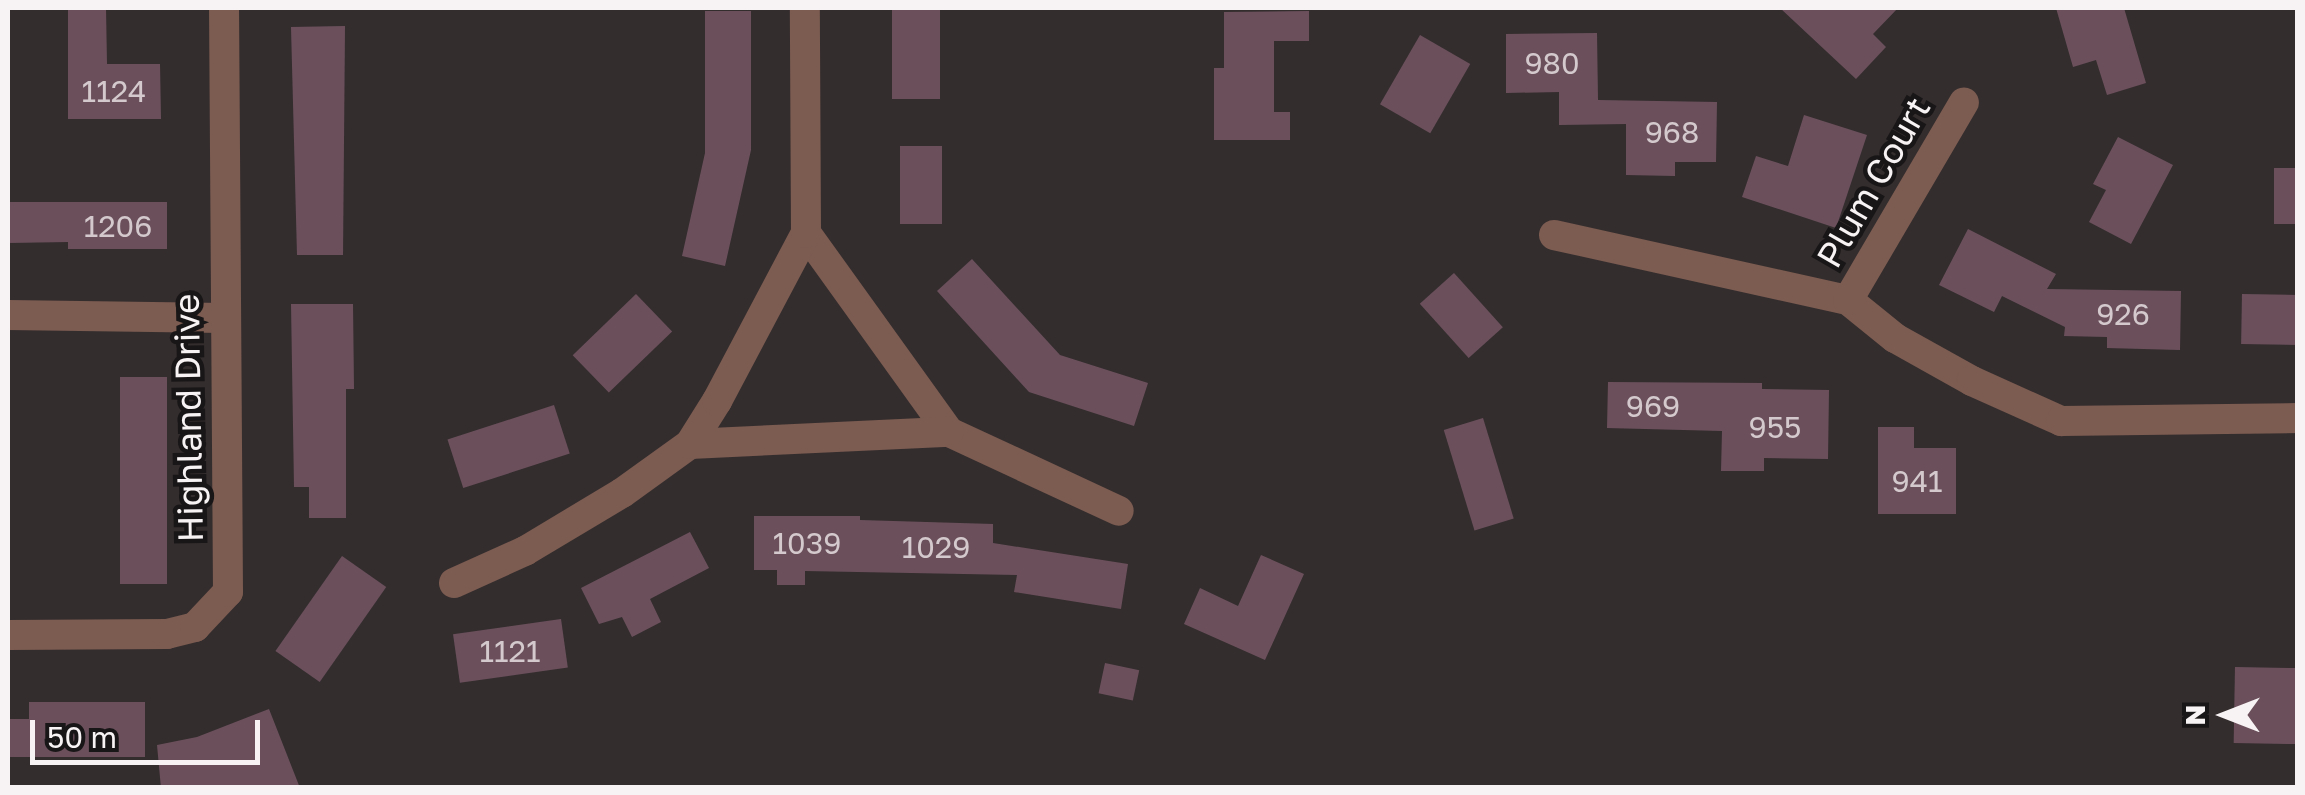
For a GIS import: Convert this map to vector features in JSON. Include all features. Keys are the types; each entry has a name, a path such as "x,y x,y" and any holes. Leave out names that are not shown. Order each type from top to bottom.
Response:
{"street":[{"name":"Highland Drive","path":"8,636 167,634 195,627 228,592 224,8"},
{"path":"454,583 575,524 690,444 806,233 805,8"},
{"name":"Plum Court","path":"1848,300 1964,102"},
{"path":"806,233 948,432"},
{"path":"1554,235 1848,300 1895,338 1972,381 2061,421 2298,418"},
{"path":"8,315 224,318"},
{"path":"690,444 948,432 1119,511"}],"building":[{"path":"68,8 106,8 107,64 160,64 161,119 68,119"},
{"path":"1780,8 1898,8 1873,34 1886,47 1856,79"},
{"path":"2056,8 2124,8 2146,83 2107,95 2096,60 2073,67"},
{"path":"892,9 940,9 940,99 892,99"},
{"path":"705,11 751,11 751,150 725,266 682,256 705,153"},
{"path":"1309,11 1309,41 1274,41 1274,112 1290,112 1290,140 1214,140 1214,68 1224,68 1224,12"},
{"path":"345,26 343,255 297,255 291,27"},
{"path":"1597,33 1598,100 1717,102 1716,162 1675,162 1675,176 1626,175 1626,124 1559,125 1559,92 1506,93 1506,34"},
{"path":"1420,35 1470,64 1430,133 1380,104"},
{"path":"1804,115 1867,135 1836,228 1742,197 1756,156 1788,166"},
{"path":"2118,137 2173,165 2131,244 2089,222 2106,190 2093,184"},
{"path":"900,146 942,146 942,224 900,224"},
{"path":"2274,168 2298,168 2298,224 2274,224"},
{"path":"8,202 167,202 167,249 68,249 68,242 8,243"},
{"path":"1968,229 2056,274 2047,289 2181,291 2180,350 2107,348 2107,337 2064,336 2065,327 2002,296 1994,312 1939,285"},
{"path":"972,259 1060,355 1148,383 1134,426 1029,392 937,291"},
{"path":"1454,273 1503,327 1469,358 1420,304"},
{"path":"636,294 672,331 609,393 573,355"},
{"path":"2242,294 2298,295 2297,345 2241,344"},
{"path":"291,304 353,304 354,389 346,389 346,518 309,518 309,487 294,487"},
{"path":"120,377 167,377 167,584 120,584"},
{"path":"1608,382 1762,383 1762,389 1829,390 1828,459 1764,458 1764,471 1721,471 1722,431 1607,428"},
{"path":"554,405 570,454 463,488 447,440"},
{"path":"1483,418 1514,518 1474,530 1444,430"},
{"path":"1878,427 1914,427 1914,448 1956,448 1956,514 1878,514"},
{"path":"754,516 860,516 860,520 993,524 993,543 1128,564 1121,609 1014,592 1017,575 805,571 805,585 777,585 777,570 754,570"},
{"path":"690,532 709,568 650,599 661,622 632,637 622,617 599,624 581,588"},
{"path":"1261,555 1304,574 1265,660 1184,624 1200,588 1238,606"},
{"path":"342,556 386,587 320,682 275,651"},
{"path":"561,619 568,668 460,683 453,634"},
{"path":"1105,663 1139,670 1133,701 1099,693"},
{"path":"2235,667 2298,668 2297,744 2234,743"},
{"path":"29,702 145,702 145,757 8,757 8,719 29,719"},
{"path":"269,709 300,788 161,788 157,745 197,737"}]}
